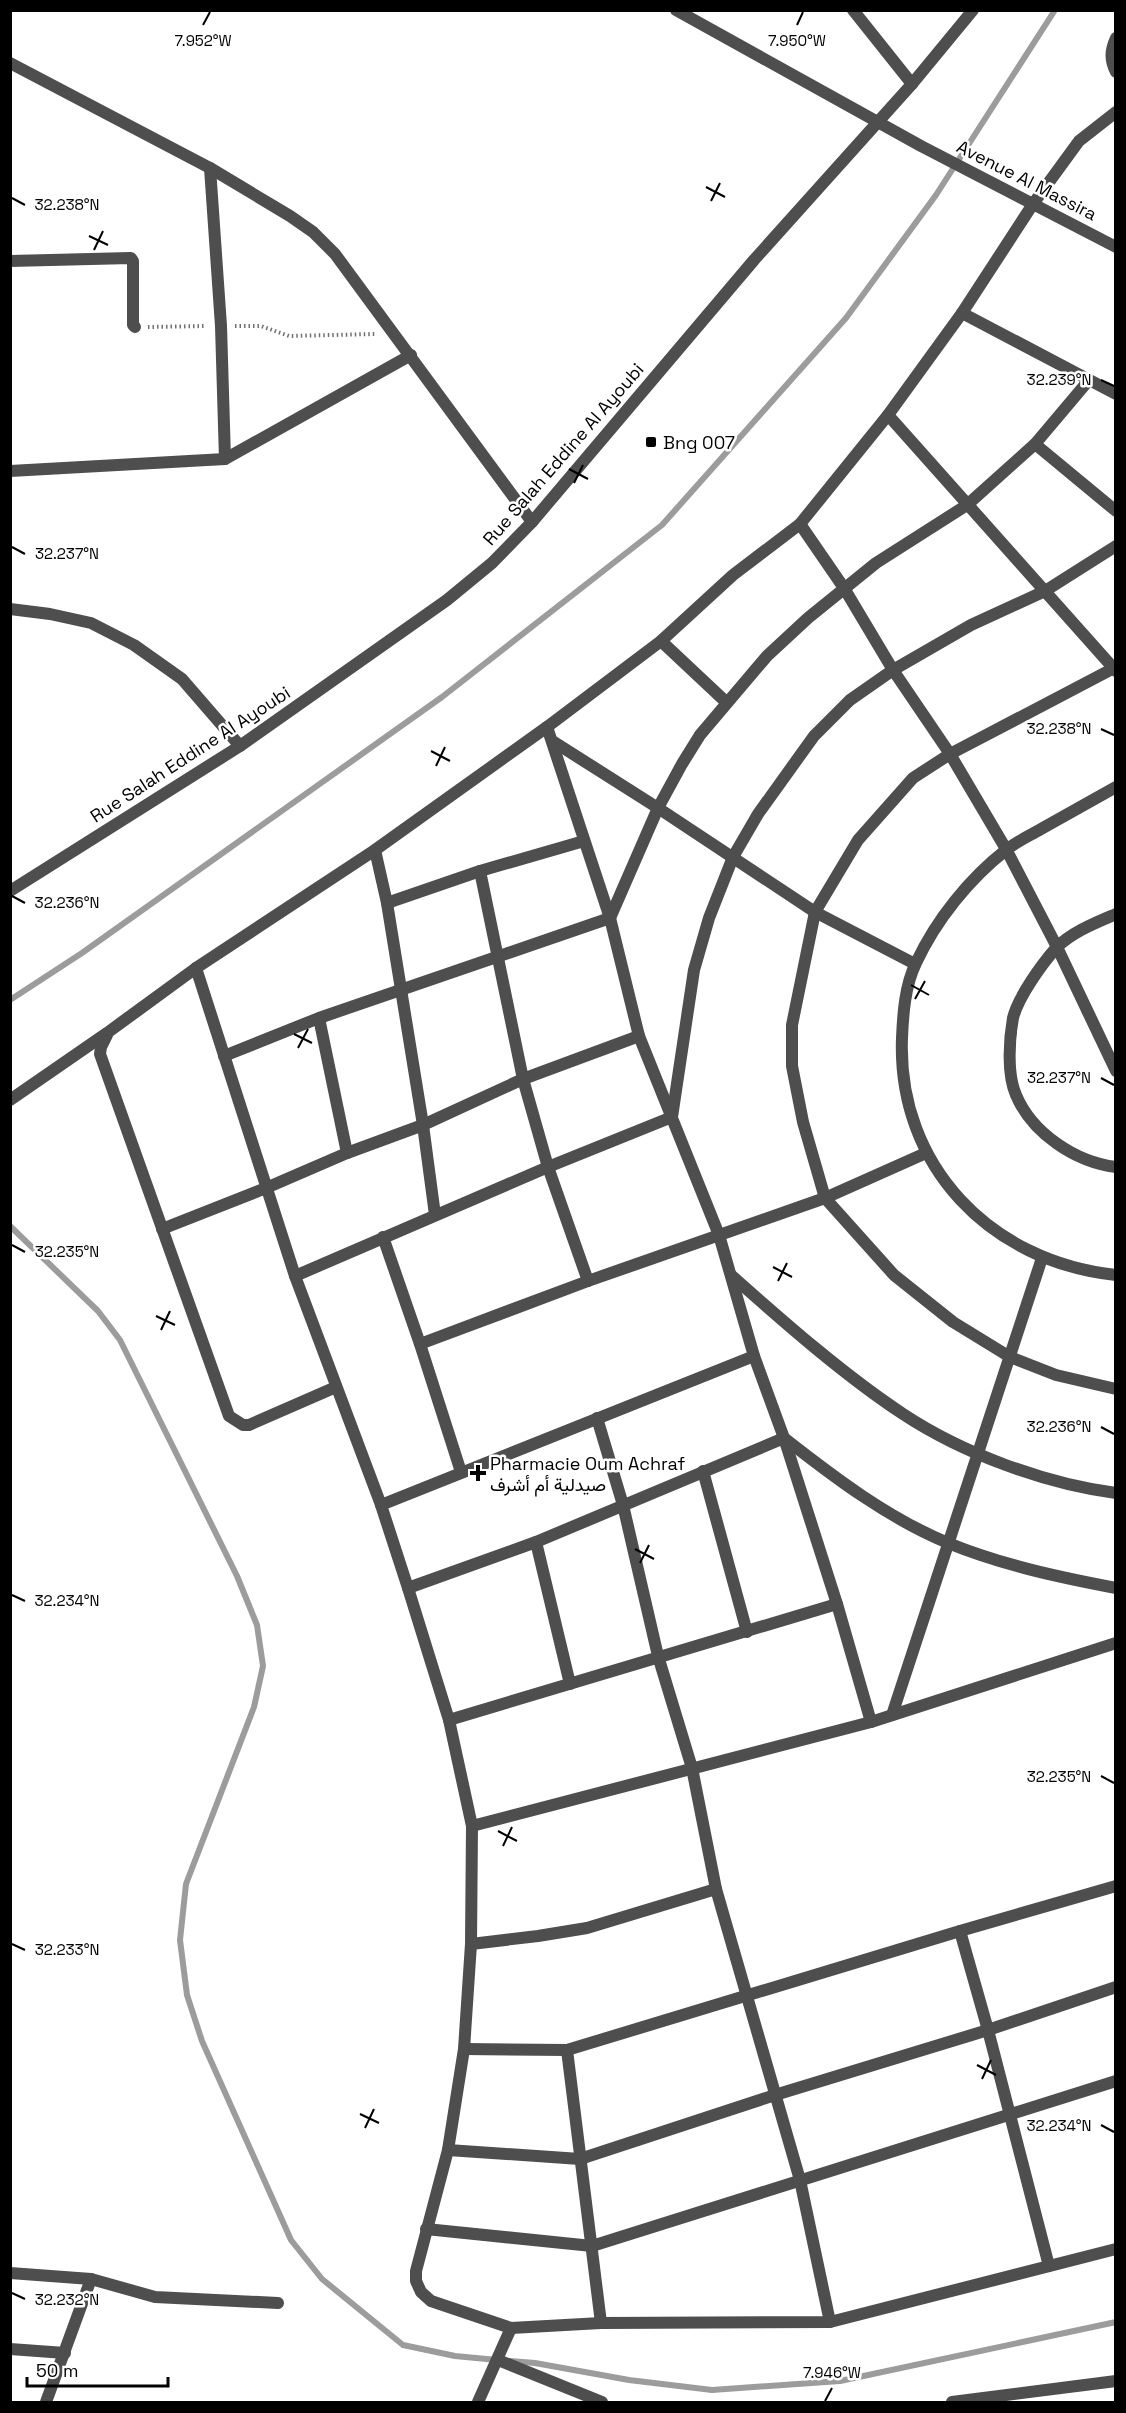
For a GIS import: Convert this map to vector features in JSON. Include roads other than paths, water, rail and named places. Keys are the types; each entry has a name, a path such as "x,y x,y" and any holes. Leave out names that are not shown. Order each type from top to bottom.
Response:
{"street":[{"path":"676,10 878,121"},
{"path":"853,10 912,84"},
{"name":"Rue Salah Eddine Al Ayoubi","path":"10,891 240,746 447,600 492,563 532,522 754,260 912,84 973,10"},
{"path":"1116,38 1112,48 1111,62 1116,72"},
{"path":"10,63 210,168 313,232 335,254 532,522"},
{"path":"10,1100 107,1034 196,968 375,850 548,727 661,641 733,575 800,524 888,415 962,313 1079,141 1116,112"},
{"name":"Avenue Al Massira","path":"878,121 921,146 1116,247"},
{"path":"210,168 221,326 225,459"},
{"path":"10,261 130,258 133,261 133,325 135,327"},
{"path":"962,313 1116,394"},
{"path":"10,471 225,459 411,355"},
{"path":"224,1056 319,1018 610,918 658,808 700,735 726,702 767,656 844,588 876,563 967,505 1035,444 1089,380"},
{"path":"888,415 1115,669 950,754 913,778 858,840 815,912 792,1025 792,1066 803,1122 825,1198 894,1275 953,1322 1010,1357 1056,1375 1116,1389"},
{"path":"1035,444 1116,511"},
{"path":"800,524 844,588 893,670 950,754 1006,849 1113,1057 1116,1071"},
{"path":"672,1117 694,970 709,918 733,857 758,814 814,736 850,700 893,670 971,625 1045,591 1116,546"},
{"path":"10,609 50,614 91,623 134,645 182,679 240,746"},
{"path":"661,641 726,702"},
{"path":"548,727 610,918 639,1036 719,1235 754,1356 784,1438 837,1604 871,1722"},
{"path":"554,742 815,912 915,964"},
{"path":"1116,787 1006,849 964,888 915,964 903,1010 901,1056 908,1099 926,1153 951,1189 976,1217 1007,1240 1042,1258 1091,1272 1116,1275"},
{"path":"387,903 480,871 584,841"},
{"path":"375,850 387,903 399,990 423,1125 435,1215"},
{"path":"480,871 523,1078 549,1167 588,1281"},
{"path":"1116,914 1082,929 1057,947 1031,981 1014,1016 1009,1057 1016,1095 1038,1128 1070,1154 1116,1167"},
{"path":"196,968 295,1276 381,1504 449,1720 472,1826 471,1944 464,2049 448,2150 416,2271 416,2281 421,2292 431,2301 508,2334 601,2324 830,2322 1116,2250"},
{"path":"319,1018 347,1153"},
{"path":"107,1034 100,1054 229,1416 243,1425 249,1425 336,1388"},
{"path":"162,1229 347,1153 423,1125 523,1078 639,1036"},
{"path":"295,1276 435,1215 672,1117"},
{"path":"420,1344 588,1281 825,1198 926,1153"},
{"path":"383,1237 461,1472"},
{"path":"892,1715 1042,1258"},
{"path":"731,1275 783,1321 903,1414 977,1455 1052,1479 1116,1493"},
{"path":"381,1504 754,1356"},
{"path":"597,1418 623,1505 658,1656 692,1768 716,1889 800,2180 830,2322"},
{"path":"408,1588 536,1542 784,1438"},
{"path":"784,1438 833,1476 886,1511 947,1543 1024,1569 1116,1588"},
{"path":"702,1471 747,1632"},
{"path":"536,1542 570,1684"},
{"path":"449,1720 837,1604"},
{"path":"472,1826 871,1722 1115,1645"},
{"path":"464,2049 567,2050 1116,1886"},
{"path":"471,1944 587,1928 716,1889"},
{"path":"960,1931 1049,2266"},
{"path":"448,2150 580,2159 775,2095 988,2030 1116,1987"},
{"path":"567,2050 601,2324"},
{"path":"426,2229 592,2246 1116,2081"},
{"path":"10,2273 92,2279 155,2297 278,2303"},
{"path":"46,2403 92,2279"},
{"path":"478,2403 508,2334"},
{"path":"10,2349 65,2353"},
{"path":"498,2360 600,2402"},
{"path":"952,2403 1116,2381"}],"waterway":[{"path":"10,1000 82,953 442,697 662,525 846,318 936,195 1055,10"},
{"path":"10,1226 98,1311 120,1340 237,1576 257,1625 263,1666 254,1707 186,1884 180,1940 187,1995 202,2041 291,2240 322,2279 403,2345 455,2356 497,2360"},
{"path":"510,2361 535,2363 629,2380 712,2390 840,2381 1116,2322"}],"place":[{"name":"Bng 007","path":"651,442"},
{"name":"Pharmacie Oum Achraf صيدلية أم أشرف","path":"478,1473"}]}
